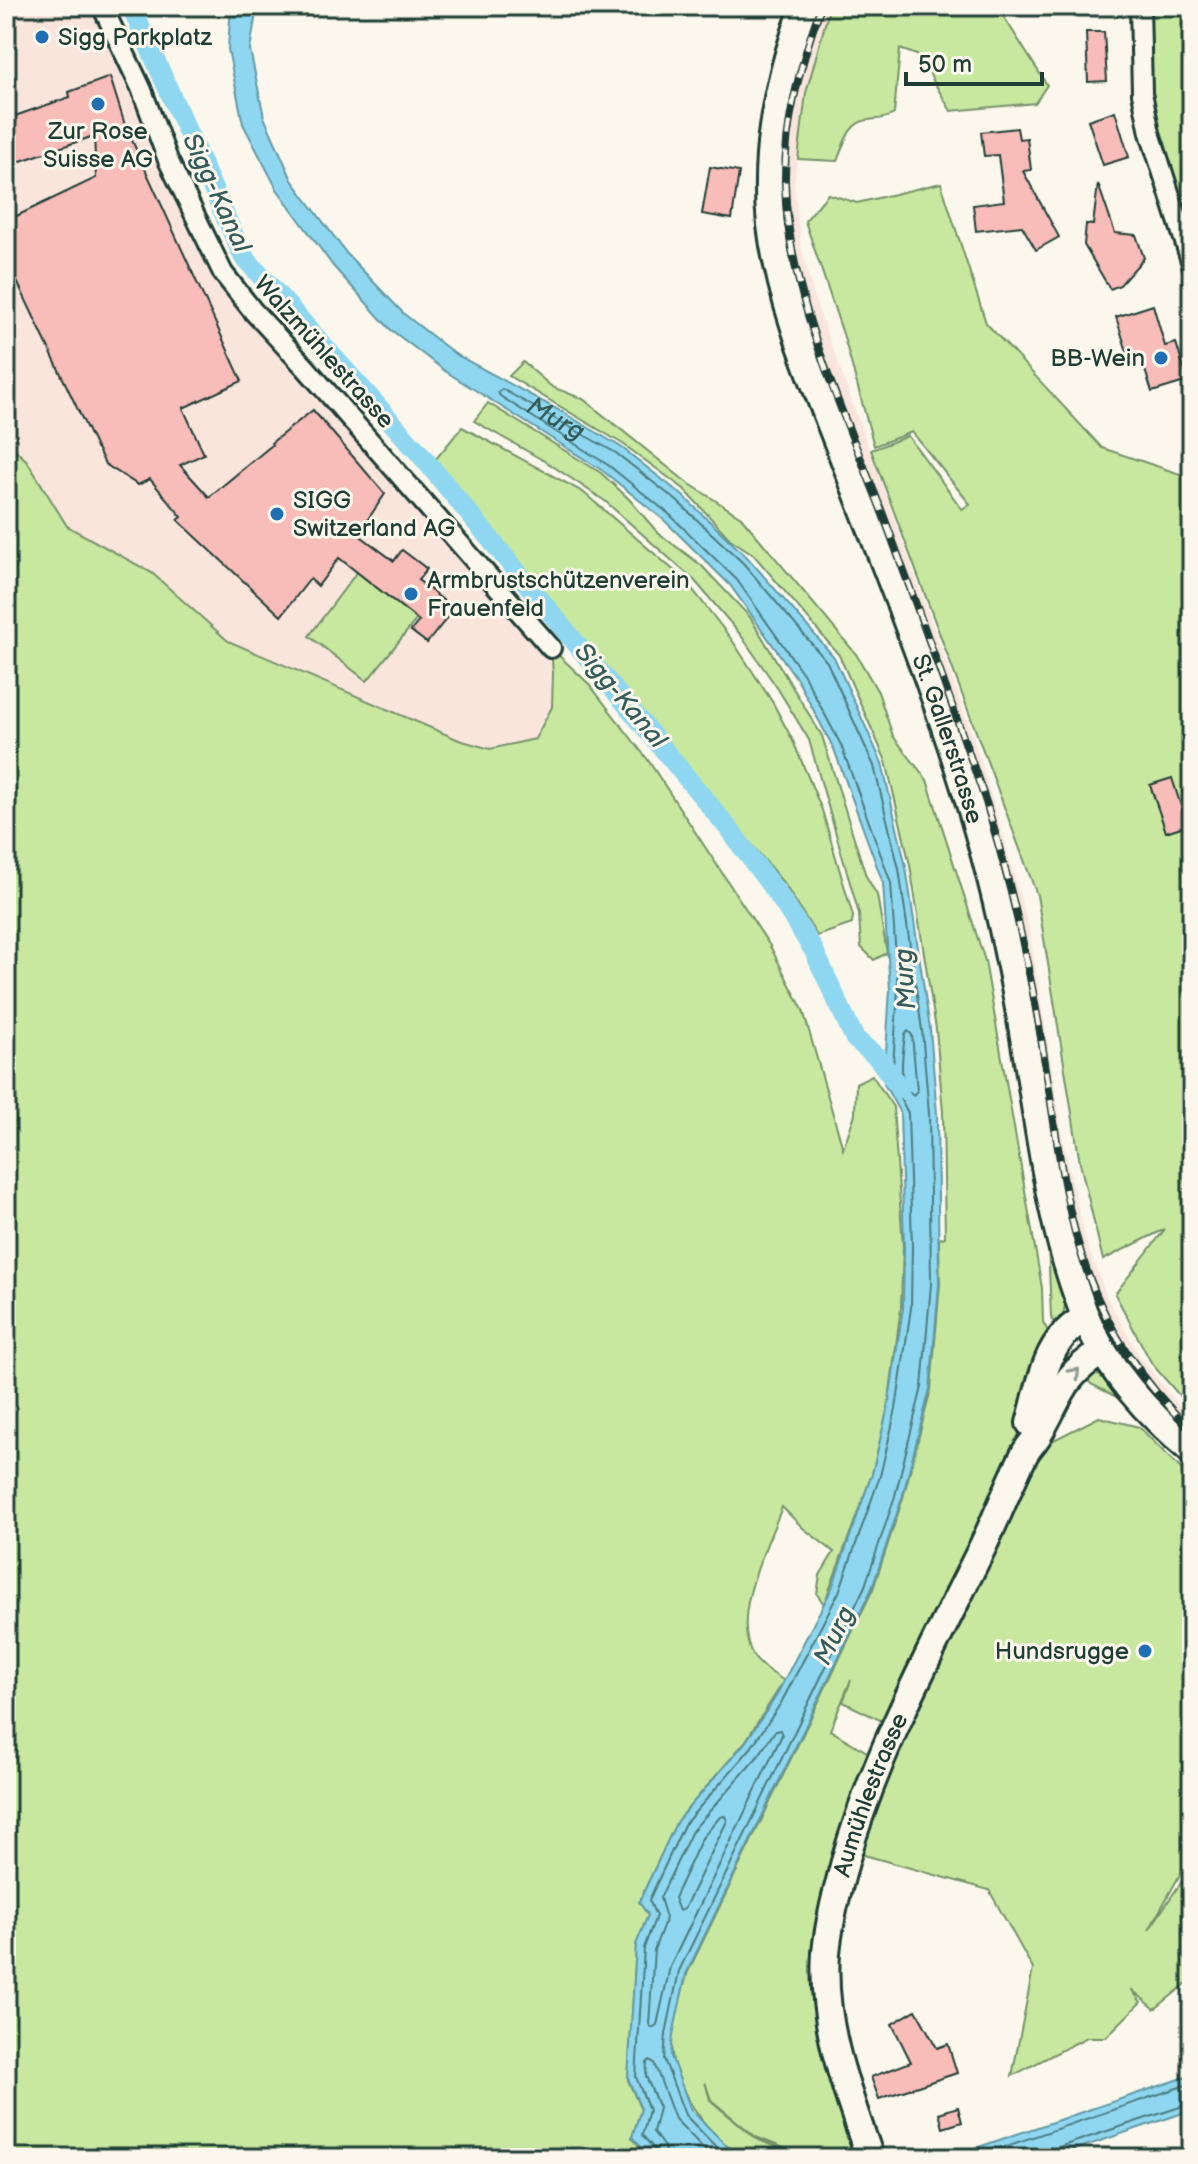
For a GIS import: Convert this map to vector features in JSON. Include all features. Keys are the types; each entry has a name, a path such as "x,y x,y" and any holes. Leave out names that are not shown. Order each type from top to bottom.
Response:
{"main road":[{"name":"St. Gallerstrasse","path":"805,6 780,89 770,158 771,226 781,277 798,335 944,723 978,829 1014,976 1049,1198 1063,1253 1086,1318 1103,1351 1143,1404 1192,1451"},
{"name":"Aumühlestrasse","path":"1026,1451 1027,1434 1052,1350 1068,1328 1086,1318"},
{"name":"Aumühlestrasse","path":"869,2154 840,2070 827,2003 826,1951 838,1890 861,1808 890,1733 983,1546 1026,1451 1038,1436 1056,1398 1071,1376 1103,1351"}],"street":[{"name":"Walzmühlestrasse","path":"102,6 141,88 168,160 223,273 253,311 551,648"},
{"path":"1140,6 1142,93 1150,133 1192,264"}],"shaded area":[{"path":"6,6 102,6 223,273 551,648 552,707 535,739 490,749 459,740 228,641 152,573 67,526 28,461 6,441"},
{"path":"816,6 830,6 805,93 794,186 801,244 814,297 973,736 1007,849 1029,928 1064,1144 1086,1242 1108,1300 1140,1357 1180,1407 1192,1417 1192,1438 1143,1386 1104,1327 1087,1289 1065,1222 1030,1010 812,343 787,254 779,182 791,88"}],"green space":[{"path":"830,6 997,6 1047,85 1035,103 951,111 931,77 925,58 900,49 894,114 856,125 848,135 837,161 798,159 806,93"},
{"path":"1140,6 1192,6 1192,264 1150,133"},
{"path":"941,183 986,323 1102,448 1192,478 1192,1410 1152,1364 1115,1294 1165,1229 1103,1260 1080,1163 1037,895 871,450 908,436 962,509 970,504 912,432 874,446 844,337 805,221 828,194 857,203"},
{"path":"523,362 552,387 583,399 685,481 741,517 856,654 878,692 893,736 927,780 985,961 1042,1288 1043,1322 1050,1335 1004,1480 886,1723 843,1702 851,1680 830,1730 872,1755 816,1946 859,2158 809,2158 756,2137 711,2100 705,2082 710,2100 756,2139 803,2158 759,2160 734,2150 709,2128 688,2099 675,2068 672,2044 687,1974 873,1589 903,1498 931,1389 940,1284 939,1239 945,1237 943,1112 936,1029 910,865 886,761 839,655 753,554 730,539 684,489 623,444 509,376"},
{"path":"488,403 601,473 658,533 701,565 750,617 822,736 866,876 877,895 887,953 874,960 861,947 859,914 809,740 740,634 695,581 605,501 548,463 474,421"},
{"path":"462,427 583,492 686,581 732,640 773,703 793,741 822,810 853,916 852,924 817,936 785,885 435,460"},
{"path":"6,441 27,461 67,526 152,573 228,641 459,740 490,749 535,739 552,707 551,648 589,684 648,760 770,946 803,1010 843,1149 855,1114 856,1083 872,1075 893,1107 903,1245 901,1307 888,1407 872,1474 824,1604 817,1594 820,1575 834,1552 782,1507 753,1582 746,1622 747,1641 754,1657 784,1681 745,1742 677,1821 639,1902 648,1915 636,1945 628,2080 641,2110 632,2138 650,2158 6,2158"},
{"path":"357,572 417,619 367,681 309,636"},
{"path":"1048,1241 1066,1300 1063,1315 1055,1327 1051,1316"},
{"path":"1094,1373 1106,1378 1130,1404 1091,1384 1084,1375"},
{"path":"1099,1417 1139,1427 1192,1480 1192,1853 1149,1930 1192,1866 1192,1979 1155,2009 1131,1989 1141,2002 1106,2037 1087,2037 1012,2076 1033,1969 989,1890 857,1853 897,1740 1042,1446"}],"water":[{"name":"Murg","path":"231,6 257,6 250,50 264,117 292,180 347,254 404,314 455,354 621,447 682,495 748,558 834,657 882,763 906,867 930,1029 937,1114 939,1284 930,1389 902,1498 872,1588 686,1974 671,2056 691,2110 726,2145 747,2158 651,2158 632,2137 641,2109 628,2079 636,1945 648,1915 639,1902 677,1821 745,1743 775,1698 832,1588 872,1474 888,1407 903,1308 900,1113 884,1084 890,989 883,883 834,749 797,679 730,585 664,520 603,471 445,371 390,329 333,266 277,189 243,124 228,49"},
{"path":"1192,2075 1192,2110 1050,2158 946,2158"}],"building":[{"path":"1086,32 1104,32 1107,81 1088,82"},
{"path":"110,77 125,125 242,381 183,408 204,454 180,465 209,497 313,410 385,494 358,534 394,561 402,550 427,569 418,580 454,609 427,643 411,631 419,621 339,558 318,586 310,579 281,616 178,520 182,517 150,479 138,485 105,464 96,448 14,275 6,232 6,221 96,178 94,136 6,166 6,119 70,97 69,92"},
{"path":"1115,111 1129,157 1103,165 1088,120"},
{"path":"1017,128 1019,139 1027,138 1031,170 1023,171 1059,237 1036,250 1022,226 976,231 973,205 1004,201 998,155 984,156 981,132"},
{"path":"710,167 739,172 732,219 702,214"},
{"path":"1098,184 1115,233 1136,235 1144,258 1120,285 1110,289 1084,245 1086,224 1093,225"},
{"path":"1153,305 1165,346 1176,343 1188,381 1152,392 1140,354 1129,358 1116,317"},
{"path":"1172,778 1187,825 1166,832 1150,785"},
{"path":"916,2010 937,2048 948,2044 957,2073 879,2099 871,2077 911,2062 892,2024"},
{"path":"958,2107 962,2122 943,2128 939,2113"}],"waterway":[{"name":"Sigg-Kanal","path":"131,6 243,256 420,454 729,829 781,899 813,949 855,1039 877,1057 900,1088"}],"railway":[{"path":"821,6 795,93 785,160 788,226 806,309 834,391 922,620 995,832 1031,983 1068,1205 1081,1252 1097,1298 1120,1342 1151,1386 1192,1431"}],"place":[{"name":"Sigg Parkplatz","path":"42,37"},
{"name":"Zur Rose Suisse AG","path":"98,104"},
{"name":"BB-Wein","path":"1161,358"},
{"name":"SIGG Switzerland AG","path":"277,514"},
{"name":"Armbrustschützenverein Frauenfeld","path":"411,594"},
{"name":"Hundsrugge","path":"1145,1651"}]}
